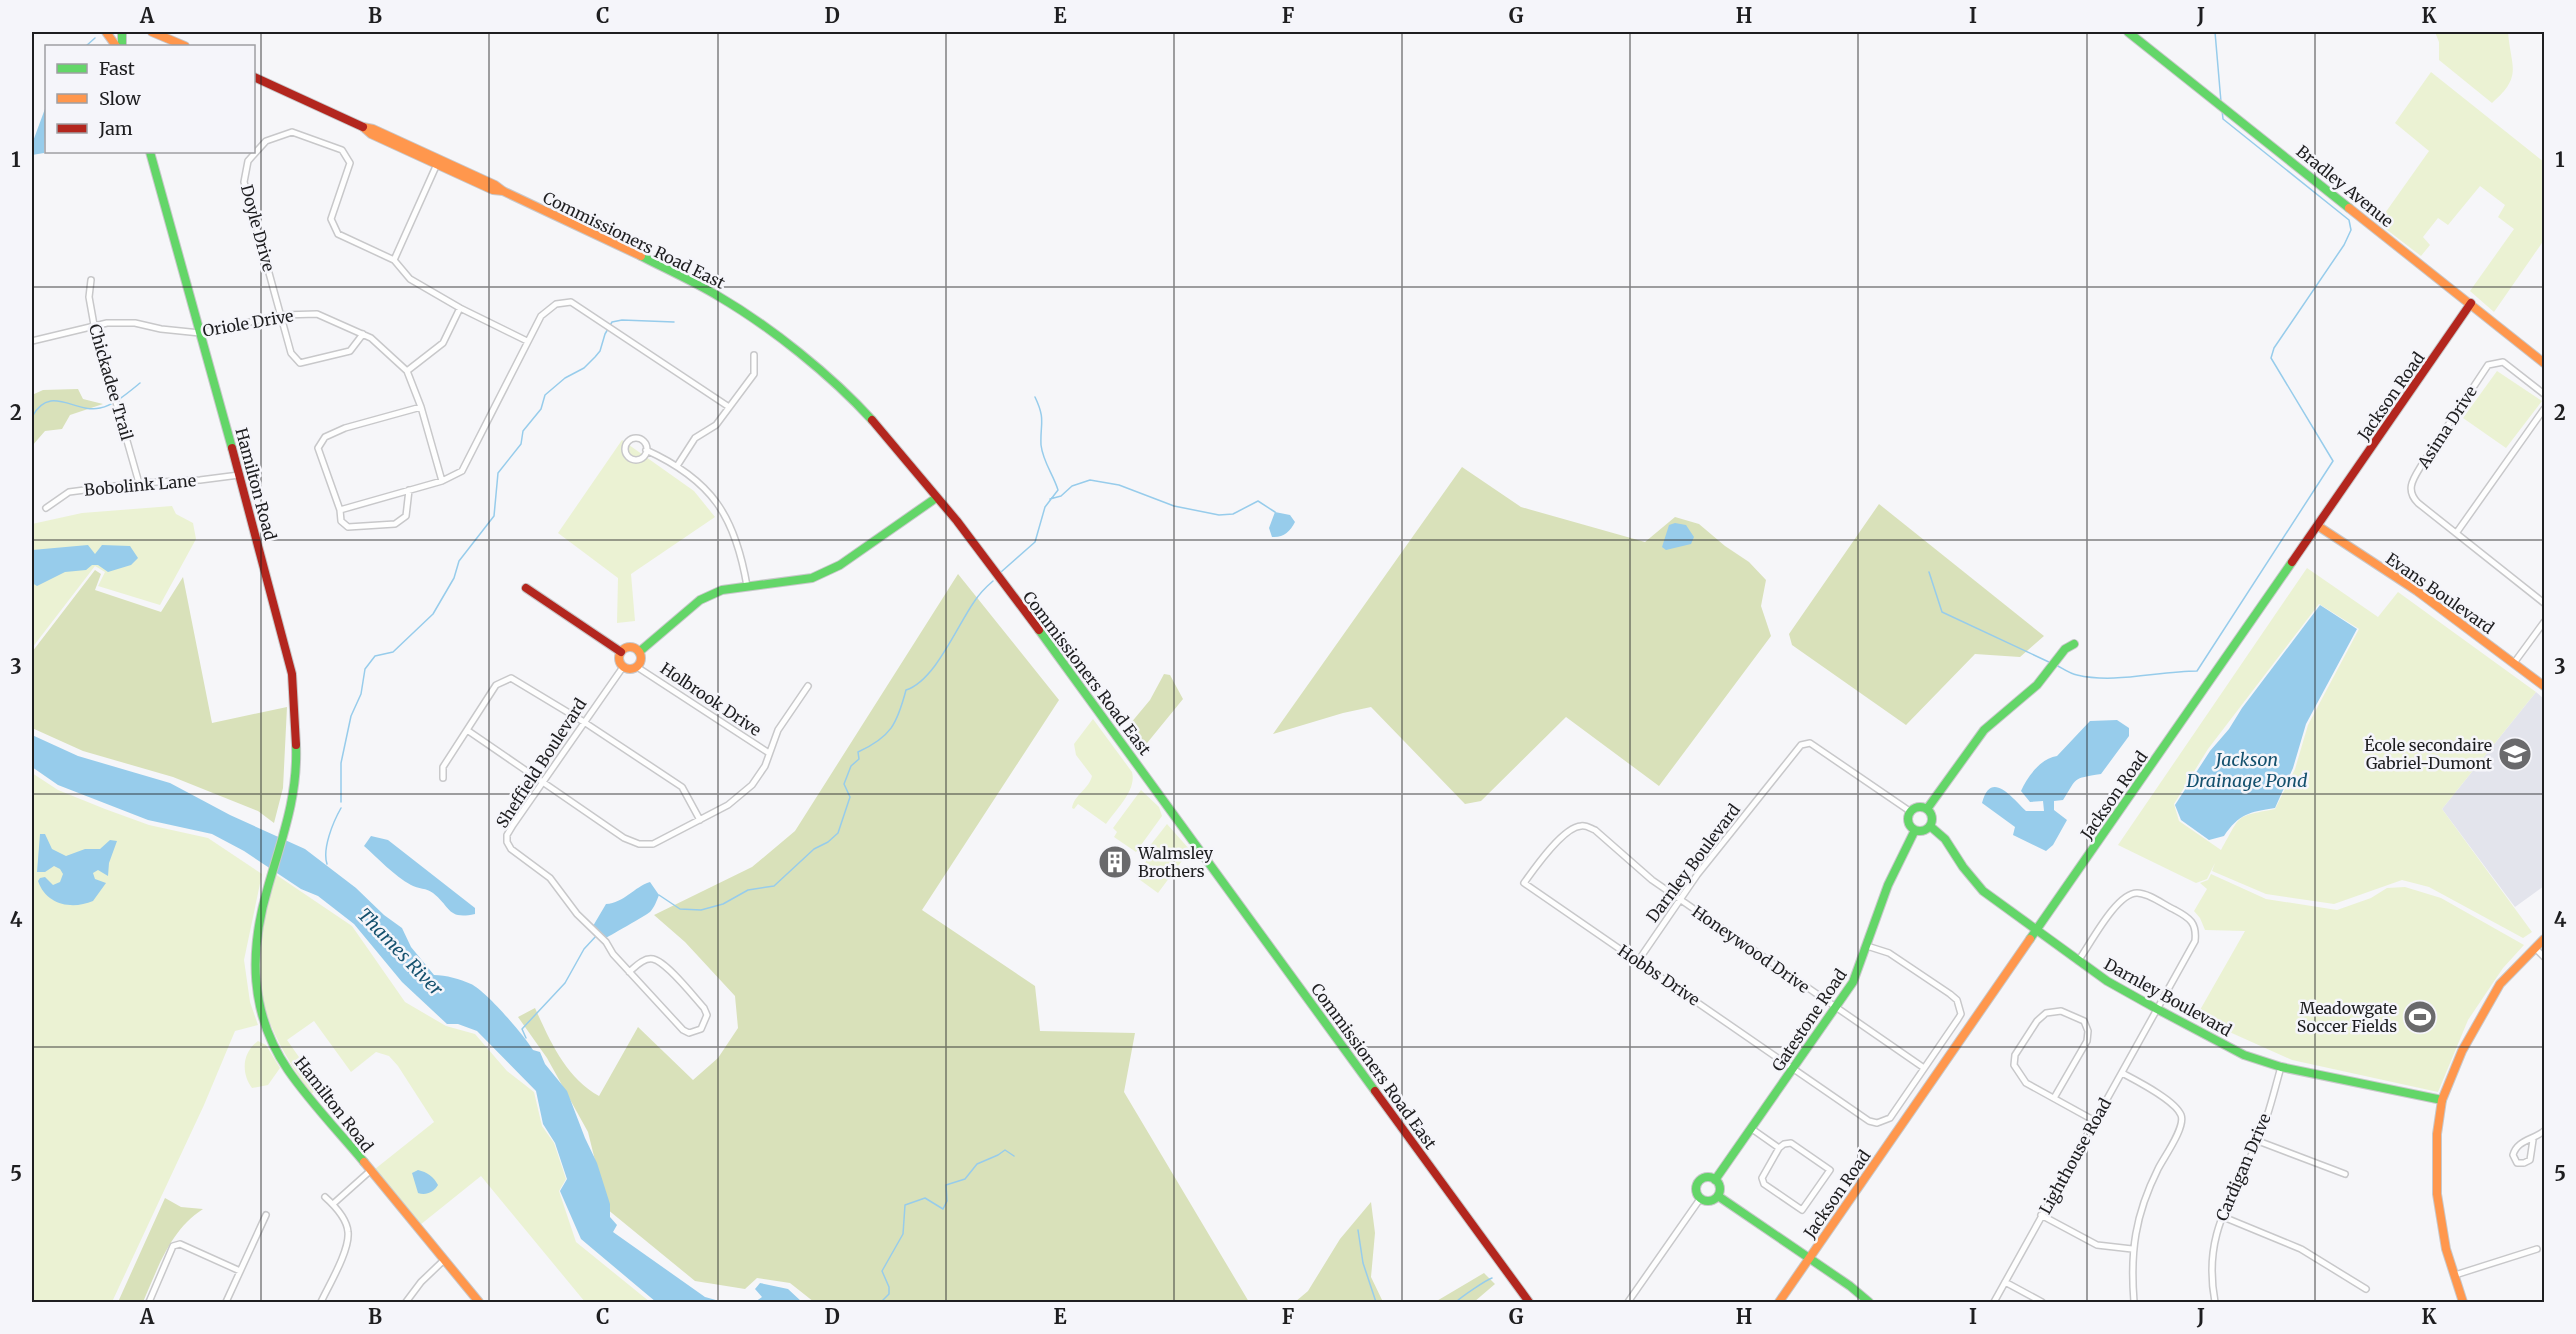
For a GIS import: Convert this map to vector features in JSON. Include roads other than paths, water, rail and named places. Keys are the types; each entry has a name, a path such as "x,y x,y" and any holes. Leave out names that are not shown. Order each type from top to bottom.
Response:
{"main road":[{"path":"106,32 115,45"},
{"path":"152,32 183,45"},
{"name":"Bradley Avenue","path":"2128,32 2544,363"},
{"name":"Commissioners Road East","path":"255,77 438,159 620,245 719,296 783,341 845,390 895,444 936,498 957,521 1103,716 1529,1302"},
{"name":"Commissioners Road East","path":"363,127 371,134 493,190 503,191"},
{"name":"Hamilton Road","path":"150,153 292,674 297,773 285,829 267,889 254,952 256,995 271,1039 301,1088 478,1302"},
{"name":"Jackson Road","path":"1779,1302 2471,303"},
{"path":"639,652 699,600 722,590 812,578 840,565 936,498"},
{"name":"Evans Boulevard","path":"2318,526 2417,591 2544,686"},
{"path":"526,588 621,652"},
{"path":"1927,809 1984,730 2037,685 2065,649 2074,644"},
{"path":"632,647 639,652 640,661 637,667 628,669 623,667 619,658 621,652 632,647"},
{"path":"1920,807 1927,809 1932,819 1930,826 1921,831 1915,830 1908,820 1911,812 1920,807"},
{"name":"Darnley Boulevard","path":"1930,826 1945,839 1962,867 1983,891 2078,961 2157,1009 2244,1055 2281,1067 2442,1100"},
{"name":"Gatestone Road","path":"1715,1180 1853,982 1868,946 1894,865 1915,830"},
{"path":"2463,1302 2446,1249 2436,1194 2437,1134 2442,1100 2462,1051 2500,984 2544,939"},
{"path":"1706,1178 1715,1180 1719,1186 1718,1196 1710,1201 1700,1199 1696,1190 1698,1183 1706,1178"},
{"path":"1718,1196 1850,1286 1869,1302"}],"street":[{"name":"Doyle Drive","path":"282,315 244,182 248,161 266,141 291,132 342,150 350,163 331,219 339,234 394,260 410,279 460,308 527,341"},
{"path":"394,260 437,164"},
{"name":"Chickadee Trail","path":"92,280 89,297 94,325 139,483"},
{"path":"340,510 442,481 462,471 541,315 556,304 571,302 729,407"},
{"path":"406,371 443,343 460,308"},
{"name":"Oriole Drive","path":"32,341 61,336 94,325 135,322 161,329 200,333 282,315 317,314 371,338 406,371 421,407 442,481"},
{"path":"282,315 291,353 300,363 350,351 363,334"},
{"path":"677,466 695,438 716,425 754,374 754,355"},
{"name":"Asima Drive","path":"2544,394 2503,362 2488,365 2411,482 2412,496 2544,603"},
{"path":"409,490 406,516 395,524 348,527 341,521 340,510 318,448 325,438 345,428 421,407"},
{"path":"2457,532 2544,409"},
{"path":"646,450 643,457 633,460 627,456 625,449 630,440 638,439 643,442 646,450 677,466 709,492 729,521 741,551 747,586"},
{"name":"Bobolink Lane","path":"46,508 69,492 139,483 200,480 239,475"},
{"path":"2514,663 2544,622"},
{"name":"Sheffield Boulevard","path":"623,667 513,825 507,835 507,842 511,849 550,878 560,894 606,942 629,972"},
{"name":"Holbrook Drive","path":"637,667 769,753"},
{"path":"443,778 443,767 496,686 511,678 595,729 682,787 700,820"},
{"path":"467,730 624,838 639,844 652,844 728,805 752,785 765,765 778,730 808,686"},
{"name":"Darnley Boulevard","path":"1638,961 1680,900 1801,745 1810,743 1911,812"},
{"name":"Honeywood Drive","path":"1524,884 1542,856 1572,829 1581,826 1595,830 1652,880 1924,1068"},
{"name":"Hobbs Drive","path":"1524,884 1794,1067 1869,1121 1877,1123 1890,1118 1924,1068"},
{"name":"Lighthouse Road","path":"1994,1302 2195,941 2196,928 2190,918 2145,895 2135,893 2120,900 2078,961"},
{"path":"1868,946 1889,953 1950,994 1960,1006 1961,1014 1924,1068"},
{"path":"2535,948 2544,957"},
{"path":"654,959 664,965 704,1008 707,1015 701,1029 689,1033 683,1030 629,972 645,960 654,959"},
{"path":"2054,1098 2087,1041 2088,1031 2084,1021 2061,1011 2046,1013 2037,1021 2015,1055 2014,1065 2026,1083 2095,1121"},
{"name":"Cardigan Drive","path":"2215,1302 2212,1286 2214,1236 2221,1216 2258,1141 2281,1067"},
{"path":"2122,1072 2170,1102 2178,1109 2182,1118 2181,1127 2146,1193 2139,1216 2132,1249 2134,1302"},
{"path":"1752,1129 1779,1148"},
{"path":"2533,1140 2530,1160 2517,1163 2513,1155 2514,1150 2526,1140 2533,1140 2544,1131"},
{"path":"2258,1141 2345,1174"},
{"path":"1791,1143 1830,1170 1802,1210 1764,1184 1761,1178 1779,1148 1791,1143"},
{"path":"333,1204 370,1171"},
{"path":"321,1302 349,1234 347,1225 333,1204 325,1197"},
{"path":"1628,1302 1700,1199"},
{"path":"226,1302 266,1215"},
{"path":"2042,1215 2097,1245 2132,1249"},
{"path":"2221,1216 2301,1249 2366,1289"},
{"path":"149,1302 173,1246 180,1244 240,1271"},
{"path":"2455,1275 2537,1249"},
{"path":"409,1301 421,1282 444,1260"},
{"path":"2005,1282 2042,1302"}],"water":[{"path":"45,109 44,153 32,155 32,144"},
{"path":"1275,512 1290,515 1295,522 1286,534 1272,537 1269,528"},
{"path":"1675,523 1686,525 1694,537 1691,544 1666,550 1662,547 1669,525"},
{"path":"88,545 95,554 102,545 130,546 138,558 131,565 108,572 98,565 92,565 86,570 65,572 37,586 32,583 32,550"},
{"name":"Jackson Drainage Pond","path":"2320,605 2357,629 2306,724 2293,768 2275,808 2245,815 2224,836 2209,840 2181,820 2175,805 2210,751 2229,729 2242,708"},
{"path":"2117,720 2129,728 2129,736 2101,774 2076,780 2063,800 2054,801 2054,810 2067,820 2053,845 2046,851 2013,835 2015,827 1982,803 1986,793 1996,787 2002,789 2026,811 2044,811 2043,801 2030,802 2021,791 2031,774 2045,760 2057,756 2090,721"},
{"name":"Thames River","path":"32,735 78,756 170,783 230,815 305,849 356,888 384,915 402,928 411,947 434,975 458,979 478,988 522,1034 533,1050 540,1052 545,1064 567,1091 597,1163 610,1204 610,1217 617,1225 613,1232 705,1297 723,1302 656,1302 581,1239 560,1191 567,1179 555,1143 543,1124 536,1091 477,1031 458,1024 447,1024 402,982 354,924 318,896 301,889 244,851 212,834 148,820 58,785 32,767"},
{"path":"40,834 45,834 52,849 66,856 85,849 100,849 110,840 117,841 109,863 108,876 98,870 93,873 95,879 106,883 93,901 68,905 47,896 38,881 40,878 45,877 53,885 60,882 63,874 54,866 45,872 37,872"},
{"path":"371,836 388,840 475,908 475,914 454,914 431,891 414,886 398,877 364,846"},
{"path":"650,882 659,895 650,912 604,939 593,926 606,904 624,898"},
{"path":"418,1170 430,1175 438,1185 427,1194 418,1193 412,1173"},
{"path":"760,1283 788,1289 802,1302 755,1302 762,1297 755,1289"}],"waterway":[{"path":"2215,32 2221,102"},
{"path":"87,45 95,38"},
{"path":"2056,665 2074,674 2106,678 2197,671 2333,461 2271,358 2274,348 2344,245 2351,230 2349,220 2223,119 2222,110"},
{"path":"341,802 341,763 351,716 361,694 365,669 375,656 393,652 433,614 454,578 459,561 494,516 498,473 521,444 523,431 541,409 545,395 565,378 584,368 595,357 600,351 605,334 612,322 622,320 674,322"},
{"path":"32,417 39,407 47,402 63,402 91,409 100,408 121,398 140,383"},
{"path":"1001,572 1035,542 1045,507 1058,490 1042,451 1041,416 1035,397"},
{"path":"1050,499 1061,496 1072,486 1090,480 1119,485 1174,506 1219,515 1233,514 1258,501 1275,512"},
{"path":"1929,572 1942,612 2051,663"},
{"path":"659,895 680,909 701,910 723,904 748,890 774,886 814,849 828,842 838,833 850,797 844,784 851,766 859,759 858,752 878,741 891,728 896,721 906,690 917,685 936,665 967,612 993,581"},
{"path":"327,864 327,843 341,808"},
{"path":"526,1038 522,1029 565,983 584,949 597,935"},
{"path":"881,1302 889,1294 889,1287 882,1271 903,1234 905,1205 925,1198 943,1209 947,1201 946,1185 965,1179 977,1164 1005,1150 1014,1156"},
{"path":"1358,1230 1363,1263 1376,1302"},
{"path":"1456,1302 1492,1278"}],"place":[{"name":"École secondaire Gabriel-Dumont","path":"2515,754"},
{"name":"Walmsley Brothers","path":"1115,862"},
{"name":"Meadowgate Soccer Fields","path":"2420,1017"}]}
